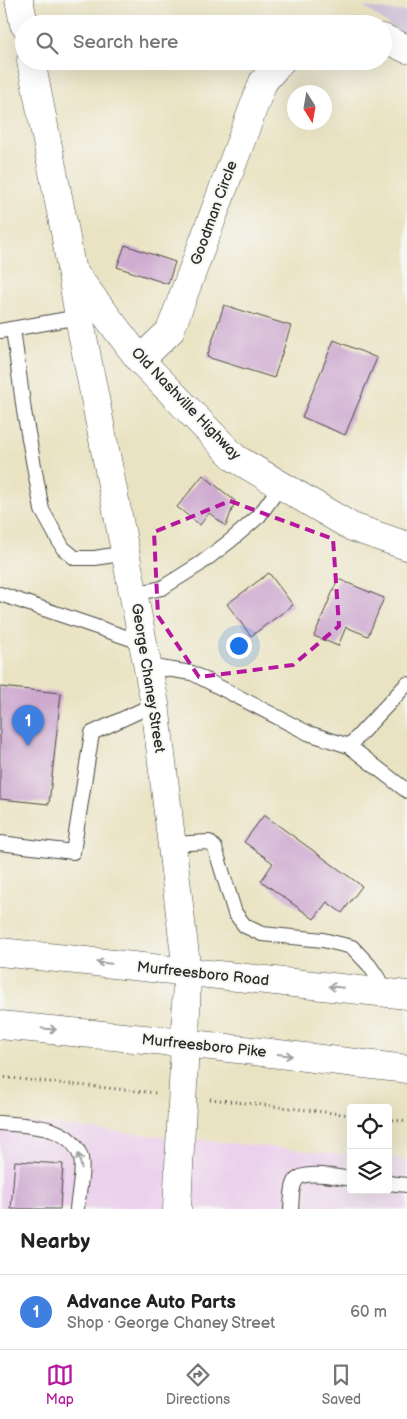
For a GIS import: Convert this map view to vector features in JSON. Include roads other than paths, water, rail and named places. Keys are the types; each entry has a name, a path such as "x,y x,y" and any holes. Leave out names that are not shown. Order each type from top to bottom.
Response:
{"main road":[{"path":"19,0 22,15"},
{"path":"392,42 407,49"},
{"name":"Old Nashville Highway","path":"33,70 79,318"},
{"name":"Goodman Circle","path":"140,360 170,331 263,82 273,70"},
{"name":"Old Nashville Highway","path":"71,269 140,360 235,458 352,527 407,546"},
{"name":"George Chaney Street","path":"79,318 155,704 187,972 177,1209"},
{"name":"Murfreesboro Road","path":"0,952 396,994"},
{"name":"Murfreesboro Pike","path":"0,1024 407,1069"}],"lane":[{"path":"79,318 6,330 24,412 42,510 63,548 75,558 95,558 126,553"},
{"path":"134,594 162,588 200,564 259,516 281,485"},
{"path":"0,594 192,674 308,733 349,746 407,790"},
{"path":"349,746 407,684"},
{"path":"0,843 72,852 92,733 155,704"},
{"path":"172,844 209,842 215,848 235,913 245,926 262,934 323,940 352,947 378,978 396,994"},
{"path":"0,1123 52,1129 66,1137 75,1146 81,1158 77,1209"},
{"path":"291,1209 294,1183 298,1177 305,1174 347,1179"},
{"path":"392,1183 407,1185"}],"place":[{"name":"Advance Auto Parts","path":"28,746"}]}
